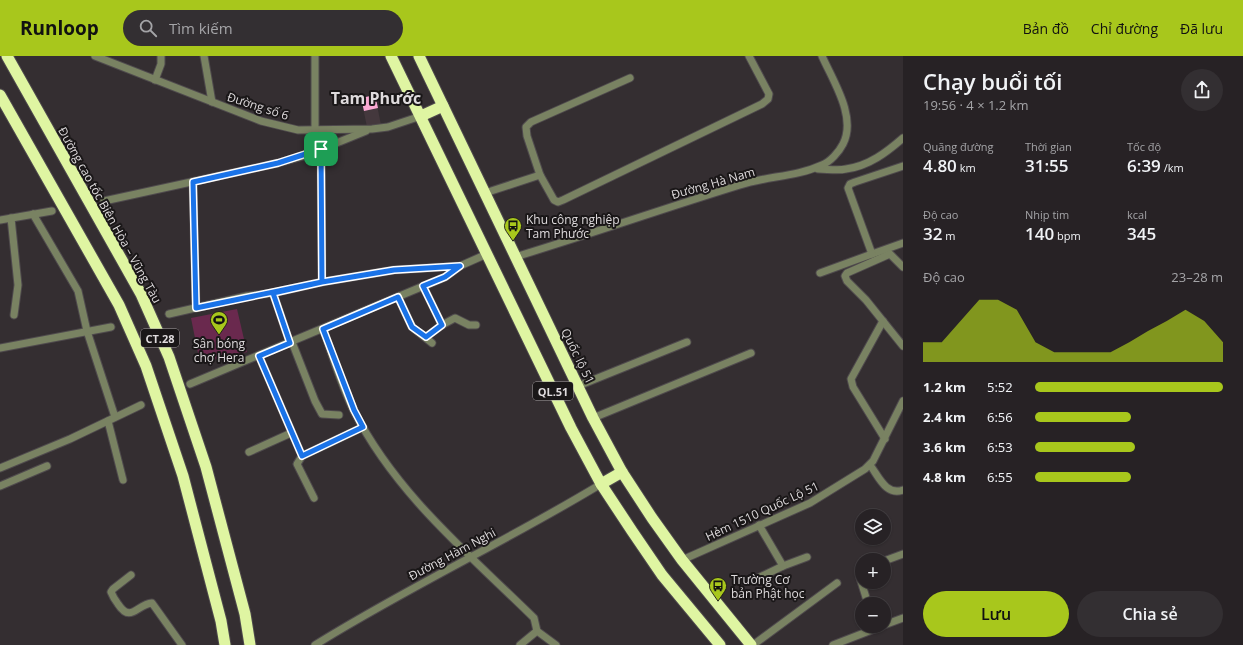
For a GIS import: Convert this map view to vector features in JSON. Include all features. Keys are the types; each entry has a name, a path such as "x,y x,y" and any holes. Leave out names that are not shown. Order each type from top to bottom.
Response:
{"highway":[{"name":"Đường cao tốc Biên Hòa – Vũng Tàu","path":"6,56 141,294 169,357 206,467 245,614 250,645"},
{"name":"QL.51","path":"391,56 571,428 601,484 662,575 720,645"},
{"name":"Quốc lộ 51","path":"418,56 593,418 622,472 682,560 752,645"},
{"name":"CT.28","path":"0,95 119,305 146,366 183,476 221,621 225,645"},
{"path":"420,116 443,106"},
{"path":"601,484 622,472"}],"street":[{"name":"Đường số 6","path":"95,56 272,125 298,130 372,129 388,127 420,116"},
{"path":"155,80 161,64 160,56"},
{"path":"204,56 212,102"},
{"path":"314,130 315,56"},
{"path":"630,78 531,122 526,127 527,136 540,175 554,200 558,202 563,200 768,100 769,94 750,56"},
{"name":"Đường Hà Nam","path":"515,257 742,184 792,175 824,165 839,152 847,133 847,120 843,104 822,56"},
{"path":"104,201 278,163 321,149 372,129"},
{"path":"814,169 846,169 859,166 880,157 902,141"},
{"path":"321,149 322,282"},
{"path":"872,254 848,188 850,184 855,182 903,166"},
{"path":"485,193 540,175"},
{"path":"193,182 196,308"},
{"path":"0,220 52,211"},
{"path":"33,214 78,290 87,331 115,417"},
{"path":"10,218 18,285 14,315"},
{"path":"820,273 903,244"},
{"path":"190,384 291,343 445,277 460,266 487,254"},
{"path":"903,267 890,254 847,273 845,276 847,281 903,346"},
{"path":"169,314 247,296 273,293 322,282 394,270 460,266"},
{"path":"423,286 442,325"},
{"path":"273,293 291,343 315,401 322,414 338,415"},
{"path":"398,297 412,327 432,343"},
{"path":"426,337 442,325 455,318 469,325 476,325"},
{"path":"883,321 851,379 853,387 885,439"},
{"path":"0,348 111,327"},
{"path":"323,329 354,410 375,447 405,488 469,557 534,618 537,631 556,645"},
{"path":"578,386 687,342"},
{"path":"593,418 751,353"},
{"path":"259,356 302,456"},
{"name":"Hẻm 1510 Quốc Lộ 51","path":"682,560 810,503 870,465 885,439 903,401"},
{"path":"0,468 142,405"},
{"path":"108,421 123,480"},
{"path":"314,498 297,464 302,456 363,427"},
{"path":"249,452 292,432"},
{"path":"870,465 890,491 896,492 903,490"},
{"path":"0,486 47,466"},
{"name":"Đường Hàm Nghi","path":"315,645 368,612 556,512 601,484"},
{"path":"759,525 783,566"},
{"path":"891,558 903,554"},
{"path":"760,577 806,557"},
{"path":"131,575 113,589 112,592 121,610 126,613 132,613 152,603 182,645"},
{"path":"752,645 837,583"},
{"path":"891,622 903,618"},
{"path":"520,645 537,631"},
{"path":"833,645 862,633"}],"shaded area":[{"path":"375,95 381,125 367,127 361,98"},
{"name":"Sân bóng chợ Hera","path":"237,309 247,352 200,363 191,318"}],"building":[{"path":"375,95 378,108 364,111 361,98"}],"place":[{"name":"Khu công nghiệp Tam Phước","path":"513,241"},
{"name":"Sân bóng chợ Hera","path":"219,335"},
{"name":"Trường Cơ bản Phật học","path":"718,601"}],"district":[{"name":"Tam Phước","path":"376,98"}],"route":[{"path":"321,149 307,155 278,163 193,182 196,308 247,296 273,293 322,282 394,270 460,266 445,277 423,286 436,316 442,325 426,337 412,327 398,297 323,329 354,410 363,427 302,456 259,356 290,343 273,293 322,282 321,149"}]}
